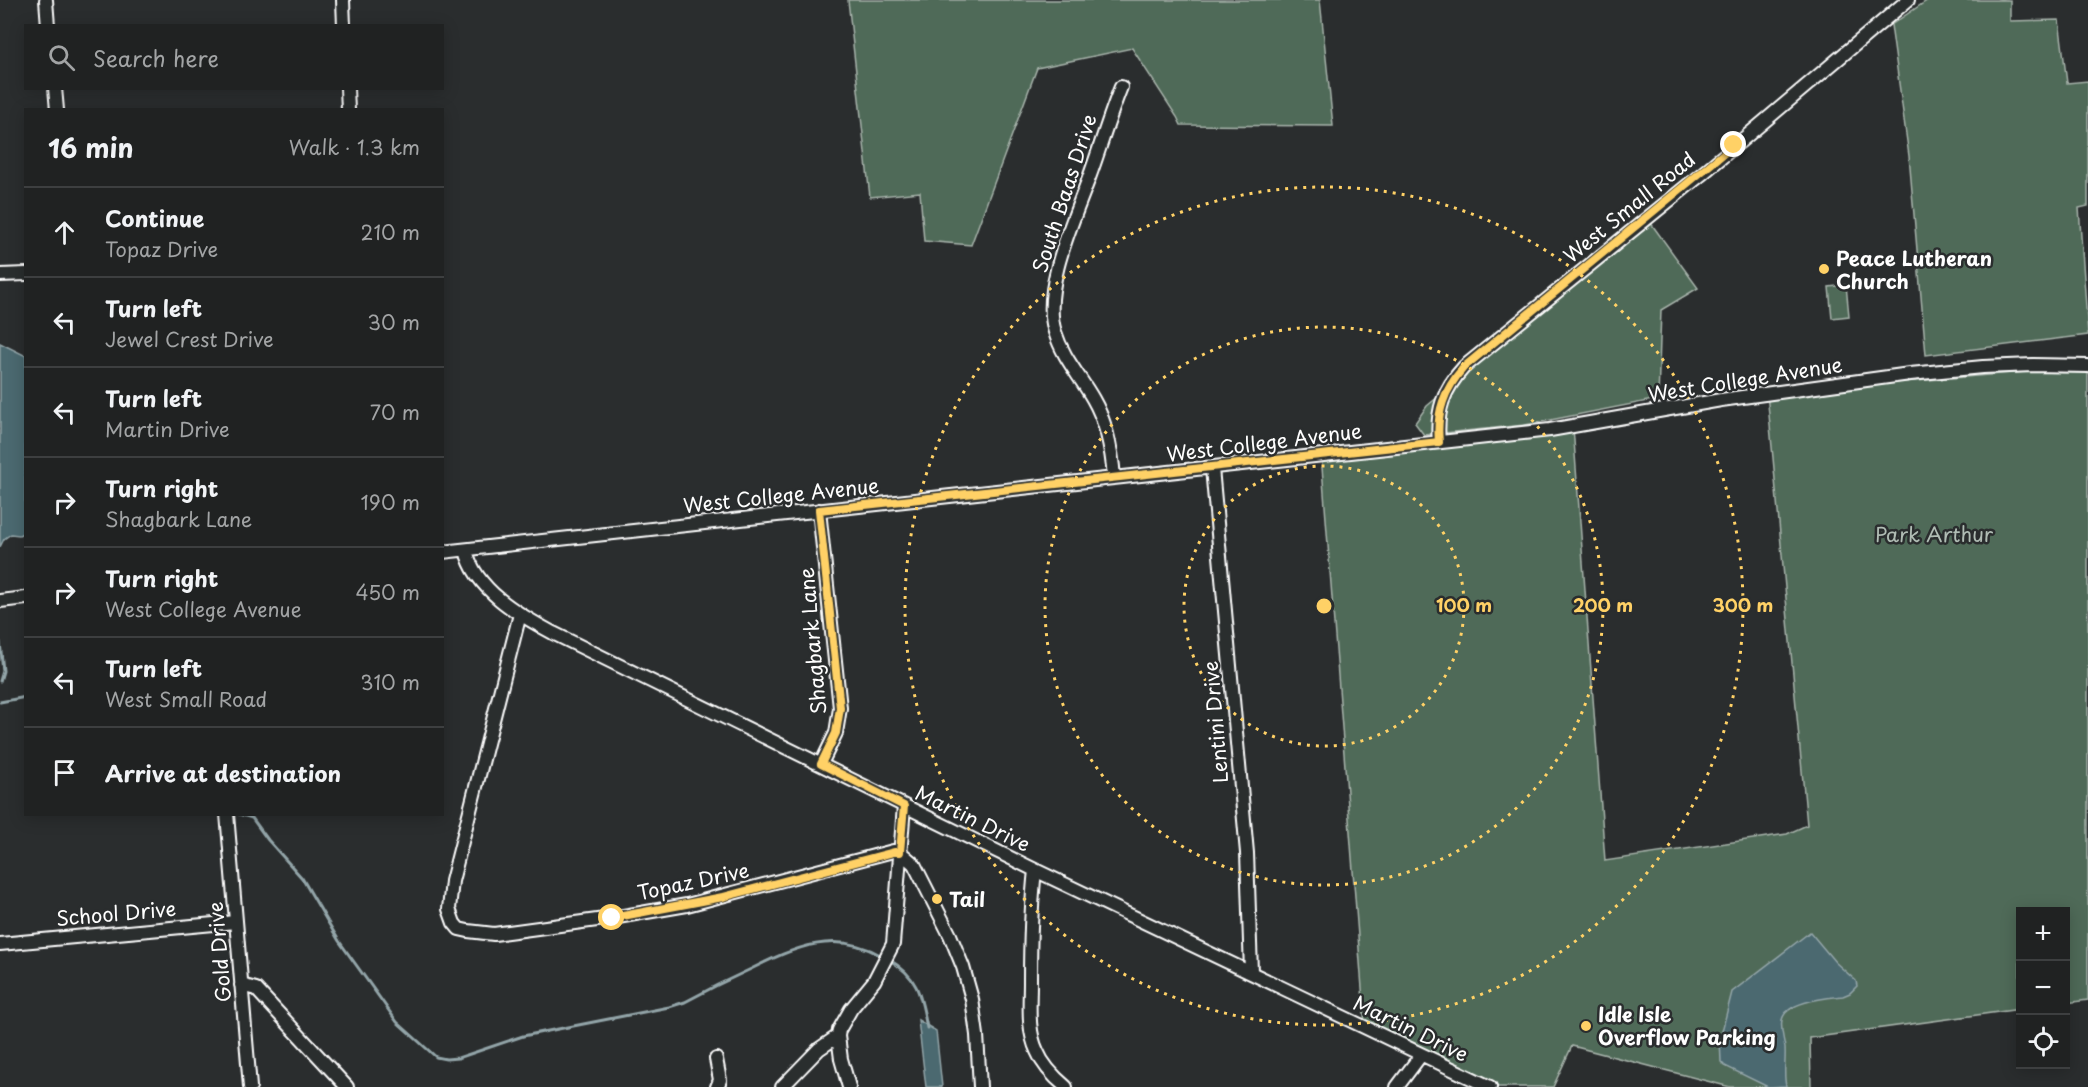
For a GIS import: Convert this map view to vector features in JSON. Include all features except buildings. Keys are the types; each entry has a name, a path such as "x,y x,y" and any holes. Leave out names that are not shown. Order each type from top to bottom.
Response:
{"street":[{"path":"46,0 48,24"},
{"path":"343,0 344,24"},
{"name":"West Small Road","path":"1439,442 1440,406 1453,379 1464,367 1703,173 1908,0"},
{"name":"South Baas Drive","path":"1114,478 1110,446 1102,415 1094,399 1064,355 1055,333 1052,311 1057,268 1121,87"},
{"path":"55,90 57,108"},
{"path":"347,90 348,108"},
{"path":"0,275 24,274"},
{"name":"West College Avenue","path":"444,552 1550,430 1744,396 1910,374 1983,367 2088,366"},
{"name":"Lentini Drive","path":"1212,468 1247,853 1251,972"},
{"name":"Shagbark Lane","path":"819,510 840,708 836,733 821,764"},
{"name":"Martin Drive","path":"466,550 468,560 480,579 520,614 553,633 1035,870 1490,1087"},
{"path":"0,601 24,598"},
{"name":"Topaz Drive","path":"520,614 452,880 449,909 459,929 494,934 513,933 655,910 723,897 900,852"},
{"path":"849,1087 838,1030 846,1016 874,981 893,944 904,806"},
{"name":"Gold Drive","path":"227,816 250,1087"},
{"path":"900,852 914,864 950,935 966,975 977,1035 980,1087"},
{"path":"1035,870 1030,937 1030,1025 1040,1058 1049,1071 1066,1087"},
{"name":"School Drive","path":"0,944 235,922"},
{"path":"241,985 256,989 347,1087"},
{"path":"782,1087 819,1049 838,1036"},
{"path":"1397,1087 1421,1055"},
{"path":"716,1059 720,1080 717,1087"}],"green space":[{"path":"848,0 1320,0 1333,126 1181,125 1132,48 1037,68 971,245 924,241 920,192 870,197"},
{"path":"1928,0 2010,0 2010,21 2059,20 2067,83 2088,81 2088,206 2079,208 2088,335 1926,355 1909,156 1891,25"},
{"path":"1650,222 1698,288 1661,310 1658,399 1525,425 1424,435 1415,423 1427,406"},
{"path":"1846,285 1849,316 1832,318 1829,287"},
{"name":"Park Arthur","path":"2088,367 2088,1000 2070,1002 2070,907 2016,907 2016,1010 1810,1038 1811,1087 1730,1087 1572,1046 1553,1087 1492,1087 1365,1027 1321,454 1573,427 1605,861 1787,834 1807,825 1767,393"}],"water":[{"path":"0,343 24,355 24,532 19,535 11,534 4,539 0,547"},
{"path":"1810,932 1835,962 1856,981 1857,986 1843,996 1808,1002 1785,1014 1781,1027 1785,1048 1786,1086 1768,1087 1721,1062 1720,1039 1732,992"},
{"path":"918,1020 936,1031 942,1087 926,1087"}],"waterway":[{"path":"0,642 3,671 0,681"},
{"path":"0,702 24,697"},
{"path":"246,816 252,818 302,878 339,941 397,1022 436,1057 458,1058 523,1036 669,1007 685,1002 784,954 816,944 832,942 848,944 865,948 882,956"},
{"path":"888,959 906,973 917,988 927,1028"}],"place":[{"name":"Peace Lutheran Church","path":"1824,269"},
{"name":"Tail","path":"937,899"},
{"name":"Idle Isle Overflow Parking","path":"1586,1026"}],"route":[{"path":"612,918 723,897 900,852 904,806 821,764 836,733 840,708 819,510 1439,442 1437,429 1440,406 1453,379 1464,367 1703,173 1734,145"}]}
